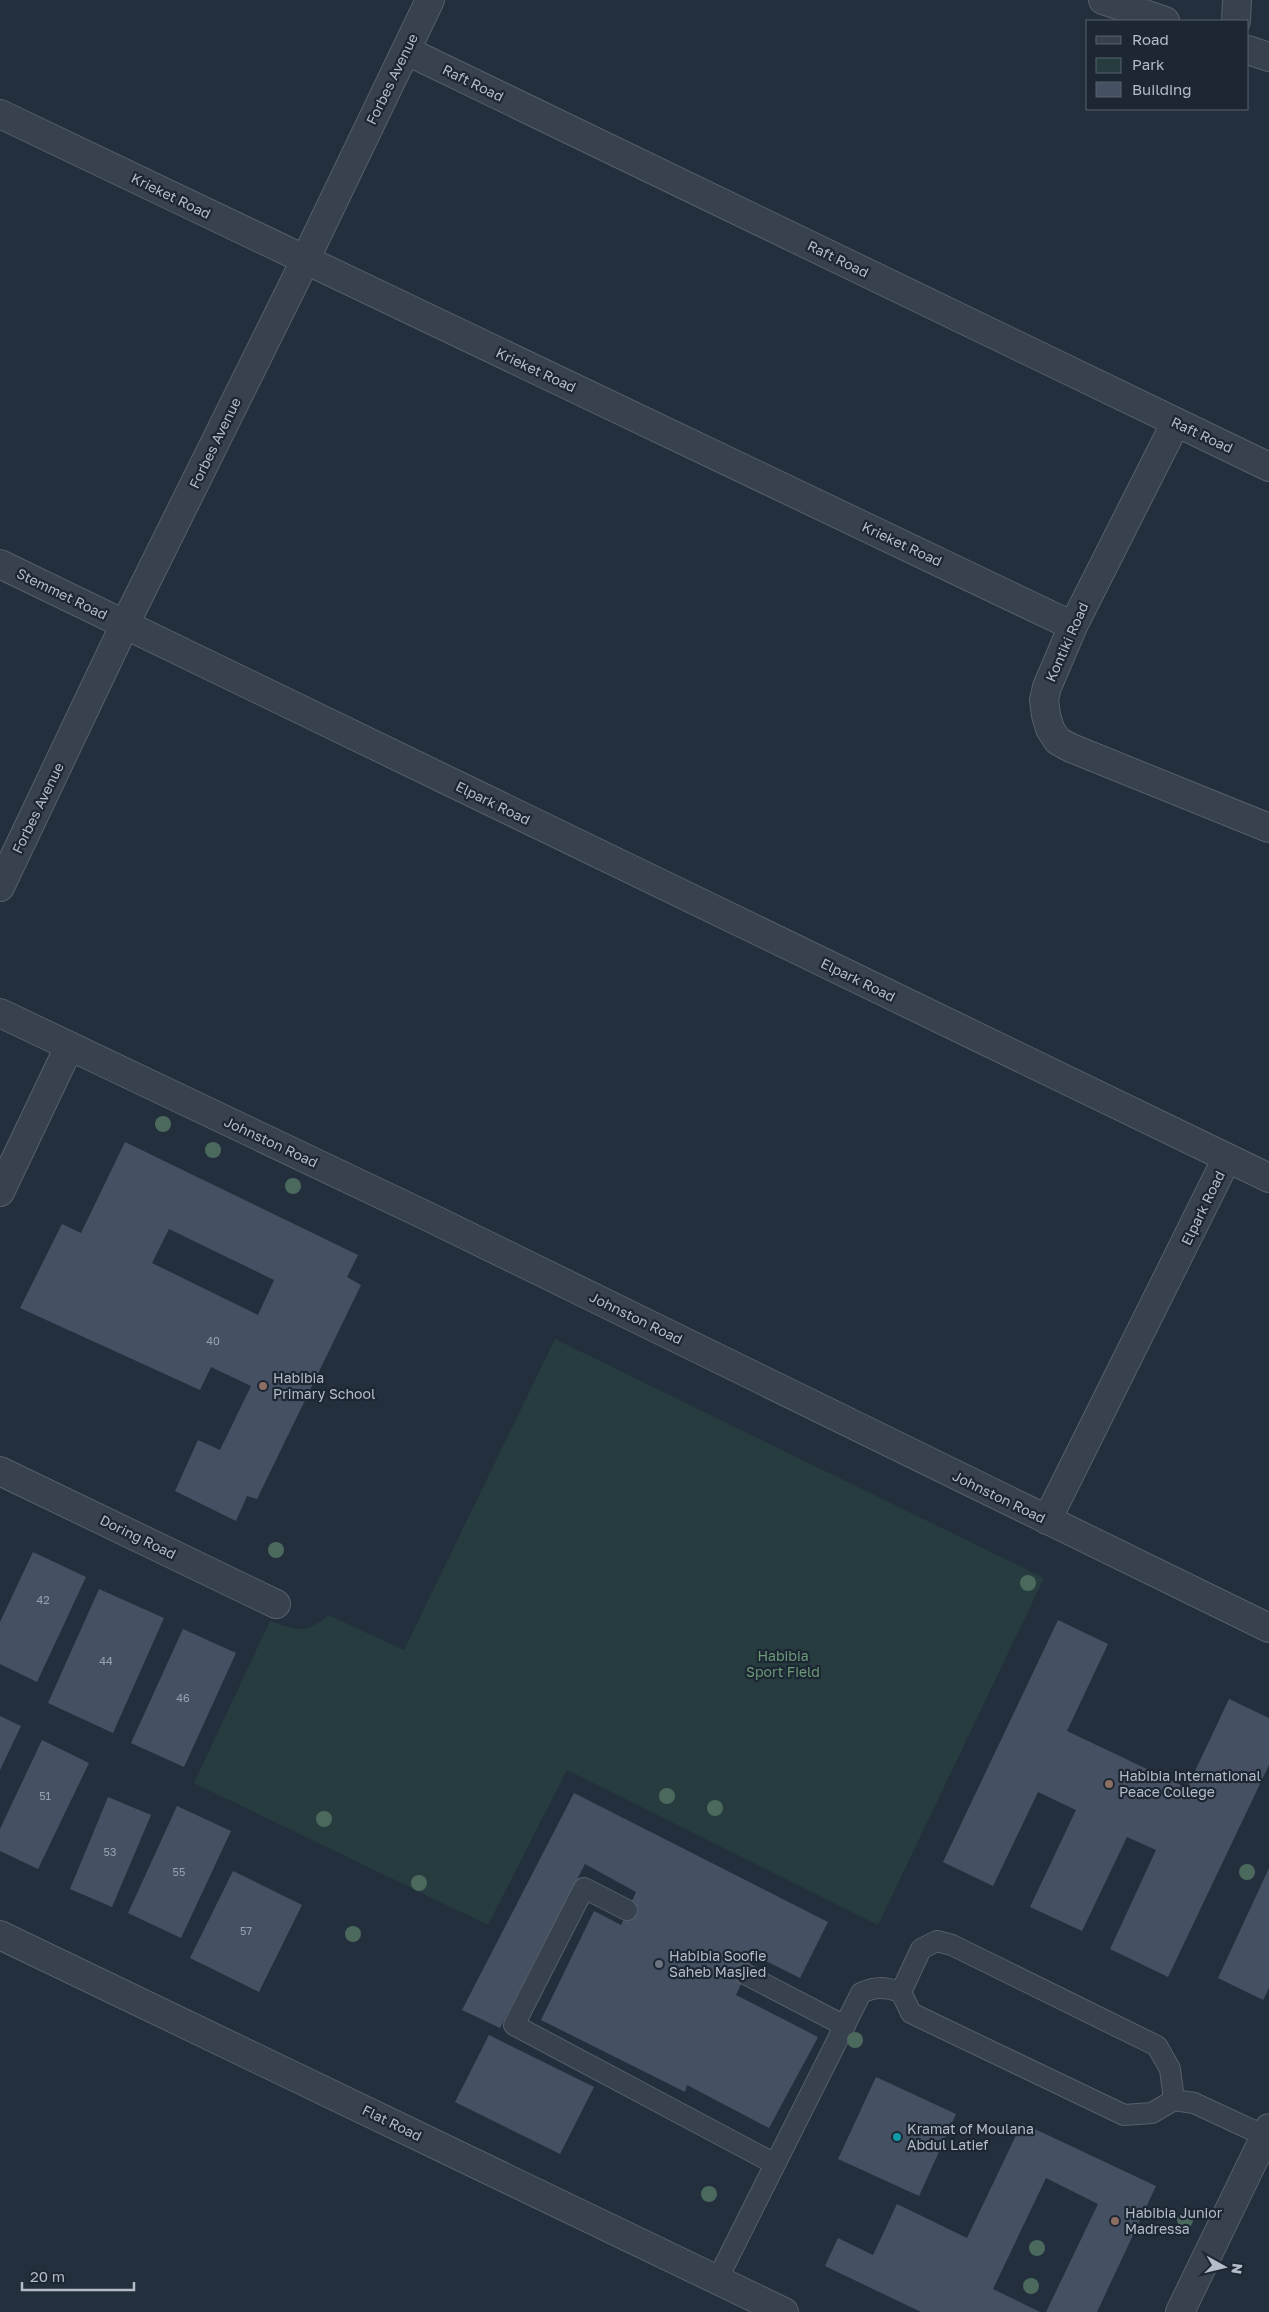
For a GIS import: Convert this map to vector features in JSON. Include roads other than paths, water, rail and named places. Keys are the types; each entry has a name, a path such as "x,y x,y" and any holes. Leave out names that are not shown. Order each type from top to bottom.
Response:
{"street":[{"name":"Forbes Avenue","path":"0,887 125,624 305,260 430,0"},
{"path":"1103,0 1162,20"},
{"path":"1236,20 1237,0"},
{"path":"1249,50 1269,57"},
{"name":"Raft Road","path":"407,51 1269,467"},
{"name":"Krieket Road","path":"0,114 1073,626"},
{"name":"Kontiki Road","path":"1176,422 1073,626 1050,678 1044,700 1046,715 1050,729 1058,741 1070,748 1269,828"},
{"name":"Stemmet Road","path":"0,564 125,624"},
{"name":"Elpark Road","path":"125,624 1227,1158 1047,1520"},
{"name":"Johnston Road","path":"0,1013 431,1218 1269,1628"},
{"path":"0,1192 69,1047"},
{"path":"1227,1158 1269,1178"},
{"name":"Doring Road","path":"0,1471 276,1604"},
{"name":"Flat Road","path":"0,1934 784,2312"},
{"path":"1180,2312 1267,2132"}],"lane":[{"path":"627,1910 584,1888 514,2025 775,2164"},
{"path":"901,1992 921,1950 937,1941 952,1945 1157,2046 1170,2069 1174,2100"},
{"path":"745,1974 845,2026"},
{"path":"717,2280 861,1993 874,1988 887,1988 901,1992 911,2013 1124,2115 1152,2113 1174,2100 1194,2102 1267,2132"}],"place":[{"name":"Habibia Primary School","path":"263,1386"},
{"name":"Habibia International Peace College","path":"1109,1784"},
{"name":"Habibia Soofie Saheb Masjied","path":"659,1964"},
{"name":"Kramat of Moulana Abdul Latief","path":"897,2137"},
{"name":"Habibia Junior Madressa","path":"1115,2221"}],"park label":[{"name":"Habibia Sport Field","path":"783,1664"}]}
